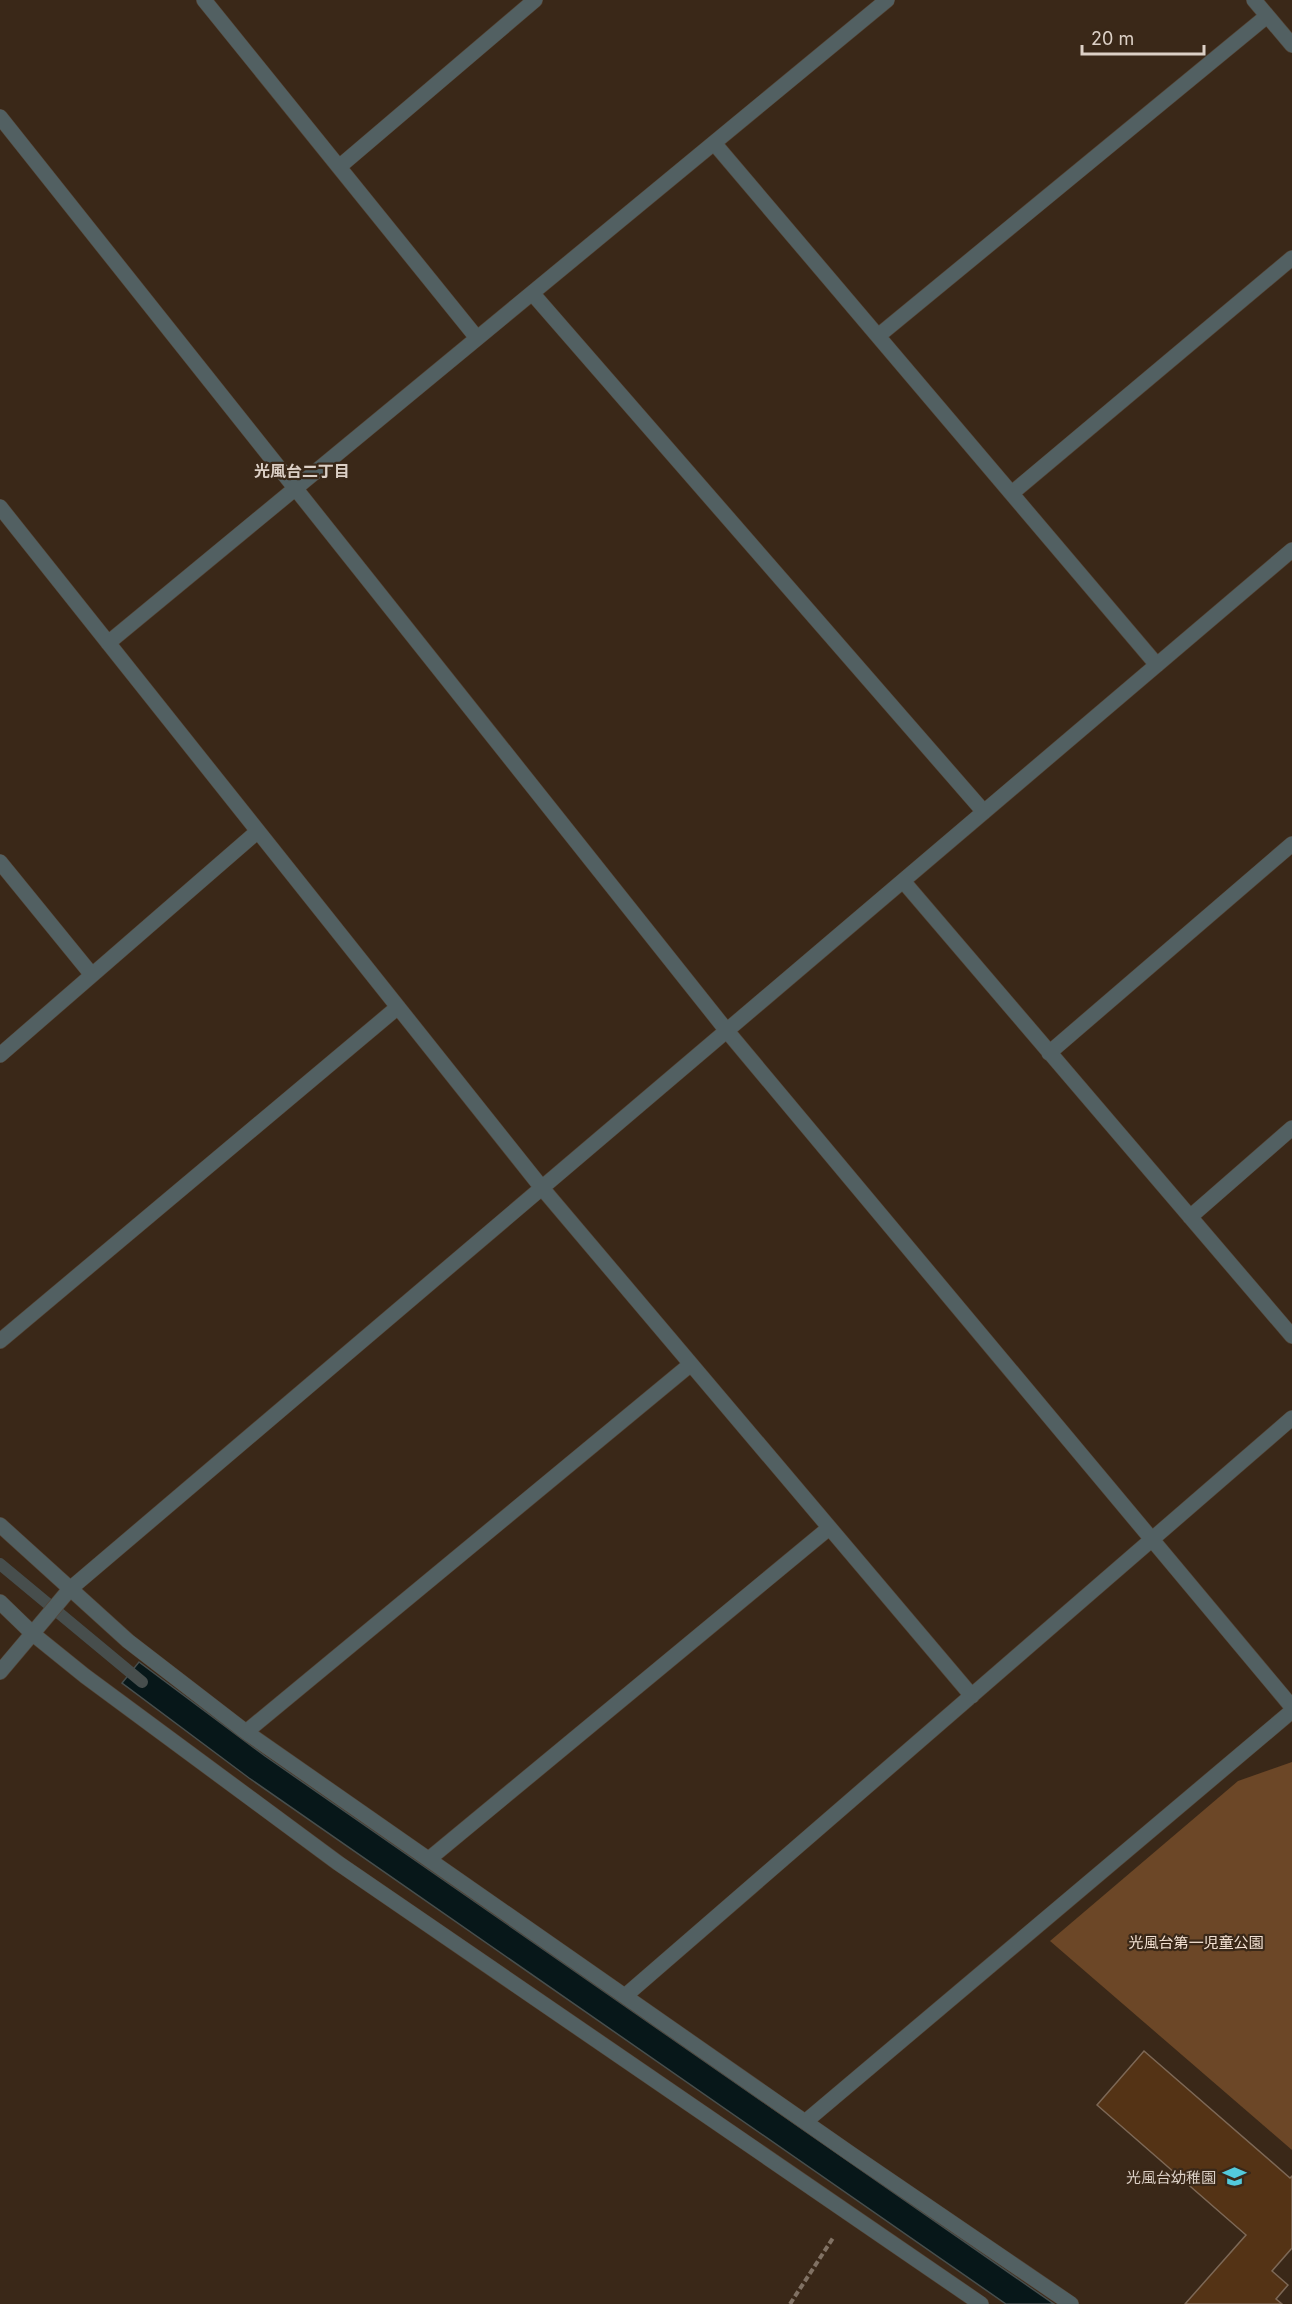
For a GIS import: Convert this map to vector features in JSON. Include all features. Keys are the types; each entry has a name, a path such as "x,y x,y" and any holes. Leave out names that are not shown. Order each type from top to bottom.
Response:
{"street":[{"path":"204,0 477,338"},
{"path":"339,166 535,0"},
{"path":"108,643 887,0"},
{"path":"1254,0 1292,45"},
{"path":"878,336 1267,16"},
{"path":"0,117 728,1031 1292,1709 805,2122"},
{"path":"714,143 1157,665"},
{"path":"1012,493 1292,258"},
{"path":"532,292 984,812"},
{"path":"0,507 542,1188 972,1696"},
{"path":"0,1672 70,1589 1292,550"},
{"path":"0,1055 258,831"},
{"path":"1049,1053 1292,844"},
{"path":"0,862 92,975"},
{"path":"903,881 1292,1336"},
{"path":"0,1341 398,1007"},
{"path":"1190,1217 1292,1128"},
{"path":"246,1732 691,1364"},
{"path":"625,1996 1292,1418"},
{"path":"0,1525 128,1641 246,1732 805,2122 1071,2304"},
{"path":"429,1860 829,1528"},
{"path":"0,1602 33,1634 85,1676 338,1863 981,2304"}],"path":[{"path":"790,2304 849,2212"}],"green space":[{"name":"光風台第一児童公園","path":"1292,1762 1292,2150 1050,1941 1238,1781"}],"shaded area":[{"path":"139,1662 265,1756 1054,2304 1006,2304 249,1778 122,1683"}],"building":[{"name":"光風台幼稚園","path":"1144,2051 1290,2178 1292,2176 1292,2248 1272,2271 1288,2285 1276,2299 1282,2304 1185,2304 1246,2235 1097,2105"}],"waterway":[{"path":"0,1564 142,1682"}],"place":[{"name":"光風台幼稚園","path":"1234,2177"}],"district":[{"name":"光風台二丁目","path":"302,471"}]}
